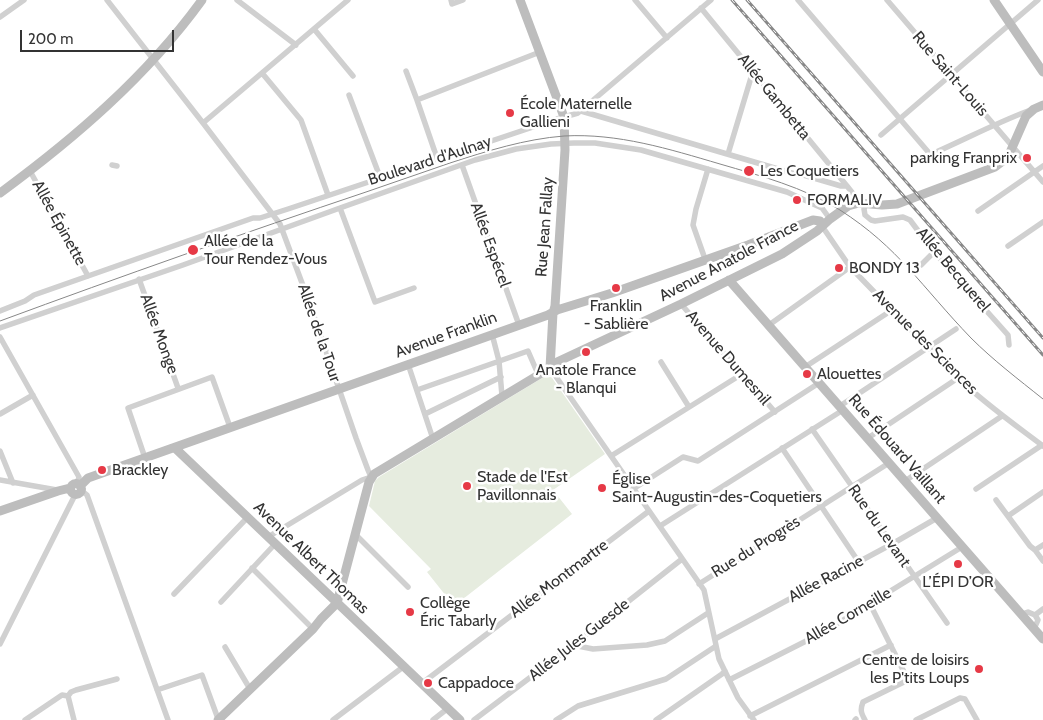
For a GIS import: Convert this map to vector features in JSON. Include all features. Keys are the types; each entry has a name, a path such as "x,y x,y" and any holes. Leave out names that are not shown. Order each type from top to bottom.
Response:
{"street":[{"path":"0,17 24,0"},
{"path":"107,0 203,123 348,0"},
{"path":"0,193 30,171 95,117 154,60 202,0"},
{"path":"237,0 296,45"},
{"path":"451,0 452,4 463,0"},
{"name":"Rue Jean Fallay","path":"520,0 564,117 565,143 550,368"},
{"path":"635,0 666,38"},
{"path":"581,111 711,0"},
{"path":"798,0 928,152 934,153 1000,122 1043,105"},
{"name":"Rue Saint-Louis","path":"887,0 1043,182"},
{"path":"994,0 1043,72"},
{"path":"881,135 1038,0"},
{"name":"Allée Gambetta","path":"701,8 847,186"},
{"path":"314,29 353,76"},
{"path":"417,100 540,52"},
{"path":"406,71 437,158"},
{"path":"728,154 753,72"},
{"path":"262,73 301,120 328,195"},
{"path":"350,96 380,178"},
{"name":"Avenue Anatole France","path":"371,477 557,362 682,304 782,254 817,231 848,206 862,203 890,205 903,202 1001,164 1008,157 1026,116 1034,109"},
{"path":"581,111 795,174 847,186 862,203"},
{"name":"Boulevard d'Aulnay","path":"0,311 34,295 254,218 273,214 581,111"},
{"name":"Allée de la Tour","path":"203,123 282,228 371,477"},
{"name":"Boulevard d'Aulnay","path":"0,328 462,165 516,149 565,143 595,143 641,150 787,192 822,208 826,222"},
{"name":"Allée Espécel","path":"462,165 518,325"},
{"path":"978,210 1043,166"},
{"path":"705,259 693,225 708,169"},
{"name":"Allée Épinette","path":"30,171 88,276"},
{"name":"Allée Becquerel","path":"862,203 865,214 871,220 908,218 934,252 1008,335 1009,345"},
{"path":"340,208 375,302 414,288"},
{"name":"Avenue Franklin","path":"0,511 78,486 230,427 553,313 556,310 612,293 748,245 813,220 826,222"},
{"name":"Avenue des Sciences","path":"826,222 824,229 850,267 958,378 1002,416 1042,446"},
{"path":"1008,246 1043,222"},
{"path":"921,265 934,252"},
{"path":"769,326 850,267"},
{"name":"Allée Monge","path":"140,279 178,388"},
{"name":"Rue Édouard Vaillant","path":"729,280 1043,639"},
{"name":"Avenue Dumesnil","path":"682,304 775,412"},
{"path":"805,367 892,310"},
{"path":"660,526 812,429 956,329"},
{"path":"492,334 499,361 502,396"},
{"path":"0,337 33,395 78,486 87,495 168,720"},
{"path":"417,390 528,351 538,374"},
{"path":"661,362 689,407"},
{"path":"408,364 433,439"},
{"path":"550,368 704,590 720,659 738,698 750,718 891,645"},
{"path":"611,456 742,374"},
{"path":"146,458 128,408 178,388 212,377 230,427"},
{"path":"425,414 501,377"},
{"path":"868,438 958,378"},
{"path":"633,489 683,457 698,461 819,383"},
{"path":"0,414 33,395"},
{"path":"905,481 1002,416"},
{"name":"Rue du Levant","path":"812,429 947,623"},
{"path":"976,489 1042,446"},
{"name":"Avenue Albert Thomas","path":"175,448 460,720"},
{"path":"782,448 858,561"},
{"path":"0,451 13,483"},
{"name":"Rue du Progrès","path":"699,584 889,463"},
{"path":"157,690 202,675 219,720 313,629 321,618 337,603 368,482 371,477"},
{"path":"221,602 252,568 271,540 362,480 371,477"},
{"path":"0,480 58,491"},
{"path":"0,644 78,486"},
{"path":"36,487 39,491 36,498"},
{"path":"1008,516 1043,492"},
{"path":"996,500 1043,561"},
{"name":"Allée Montmartre","path":"424,687 649,511"},
{"path":"174,594 247,518"},
{"name":"Allée Racine","path":"715,639 938,518"},
{"path":"356,534 408,587"},
{"path":"1035,550 1043,545"},
{"name":"Allée Corneille","path":"729,680 822,633 962,546"},
{"name":"Allée Jules Guesde","path":"474,720 573,646 682,559"},
{"path":"252,568 313,629"},
{"path":"865,720 860,708 863,702 908,680 870,604"},
{"path":"1035,614 1043,609"},
{"path":"1022,614 1028,612 1035,614 1038,618 1034,628"},
{"path":"573,646 592,649 647,645 665,641 708,613"},
{"path":"556,720 578,706 666,679 716,646"},
{"path":"225,647 250,689"},
{"path":"333,720 403,667"},
{"path":"656,720 725,671"},
{"path":"68,696 76,690 117,679"},
{"path":"25,720 62,695 68,696"},
{"path":"68,696 74,720"},
{"path":"916,720 960,698 965,699 977,720"},
{"path":"433,720 447,709"}],"shaded area":[{"name":"Stade de l'Est Pavillonnais","path":"547,375 550,375 605,454 553,490 572,514 454,606 427,572 431,569 369,506 375,481"}],"tram line":[{"path":"0,321 137,271 478,154 506,146 549,138 564,136 604,137 643,143 766,178 811,195 840,210 861,224 894,253 971,338 997,362 1043,399"}],"railway":[{"path":"732,0 1043,355"},
{"path":"747,0 1043,338"}],"place":[{"name":"École Maternelle Gallieni","path":"510,113"},
{"name":"parking Franprix","path":"1027,158"},
{"name":"Les Coquetiers","path":"749,171"},
{"name":"FORMALIV","path":"797,200"},
{"name":"Allée de la Tour Rendez-Vous","path":"193,250"},
{"name":"BONDY 13","path":"839,268"},
{"name":"Franklin - Sablière","path":"616,288"},
{"name":"Anatole France - Blanqui","path":"586,352"},
{"name":"Alouettes","path":"807,374"},
{"name":"Brackley","path":"102,470"},
{"name":"Stade de l'Est Pavillonnais","path":"467,486"},
{"name":"Église Saint-Augustin-des-Coquetiers","path":"602,488"},
{"name":"L’ÉPI D’OR","path":"958,564"},
{"name":"Collège Éric Tabarly","path":"410,612"},
{"name":"Centre de loisirs les P'tits Loups","path":"979,669"},
{"name":"Cappadoce","path":"428,683"}]}
